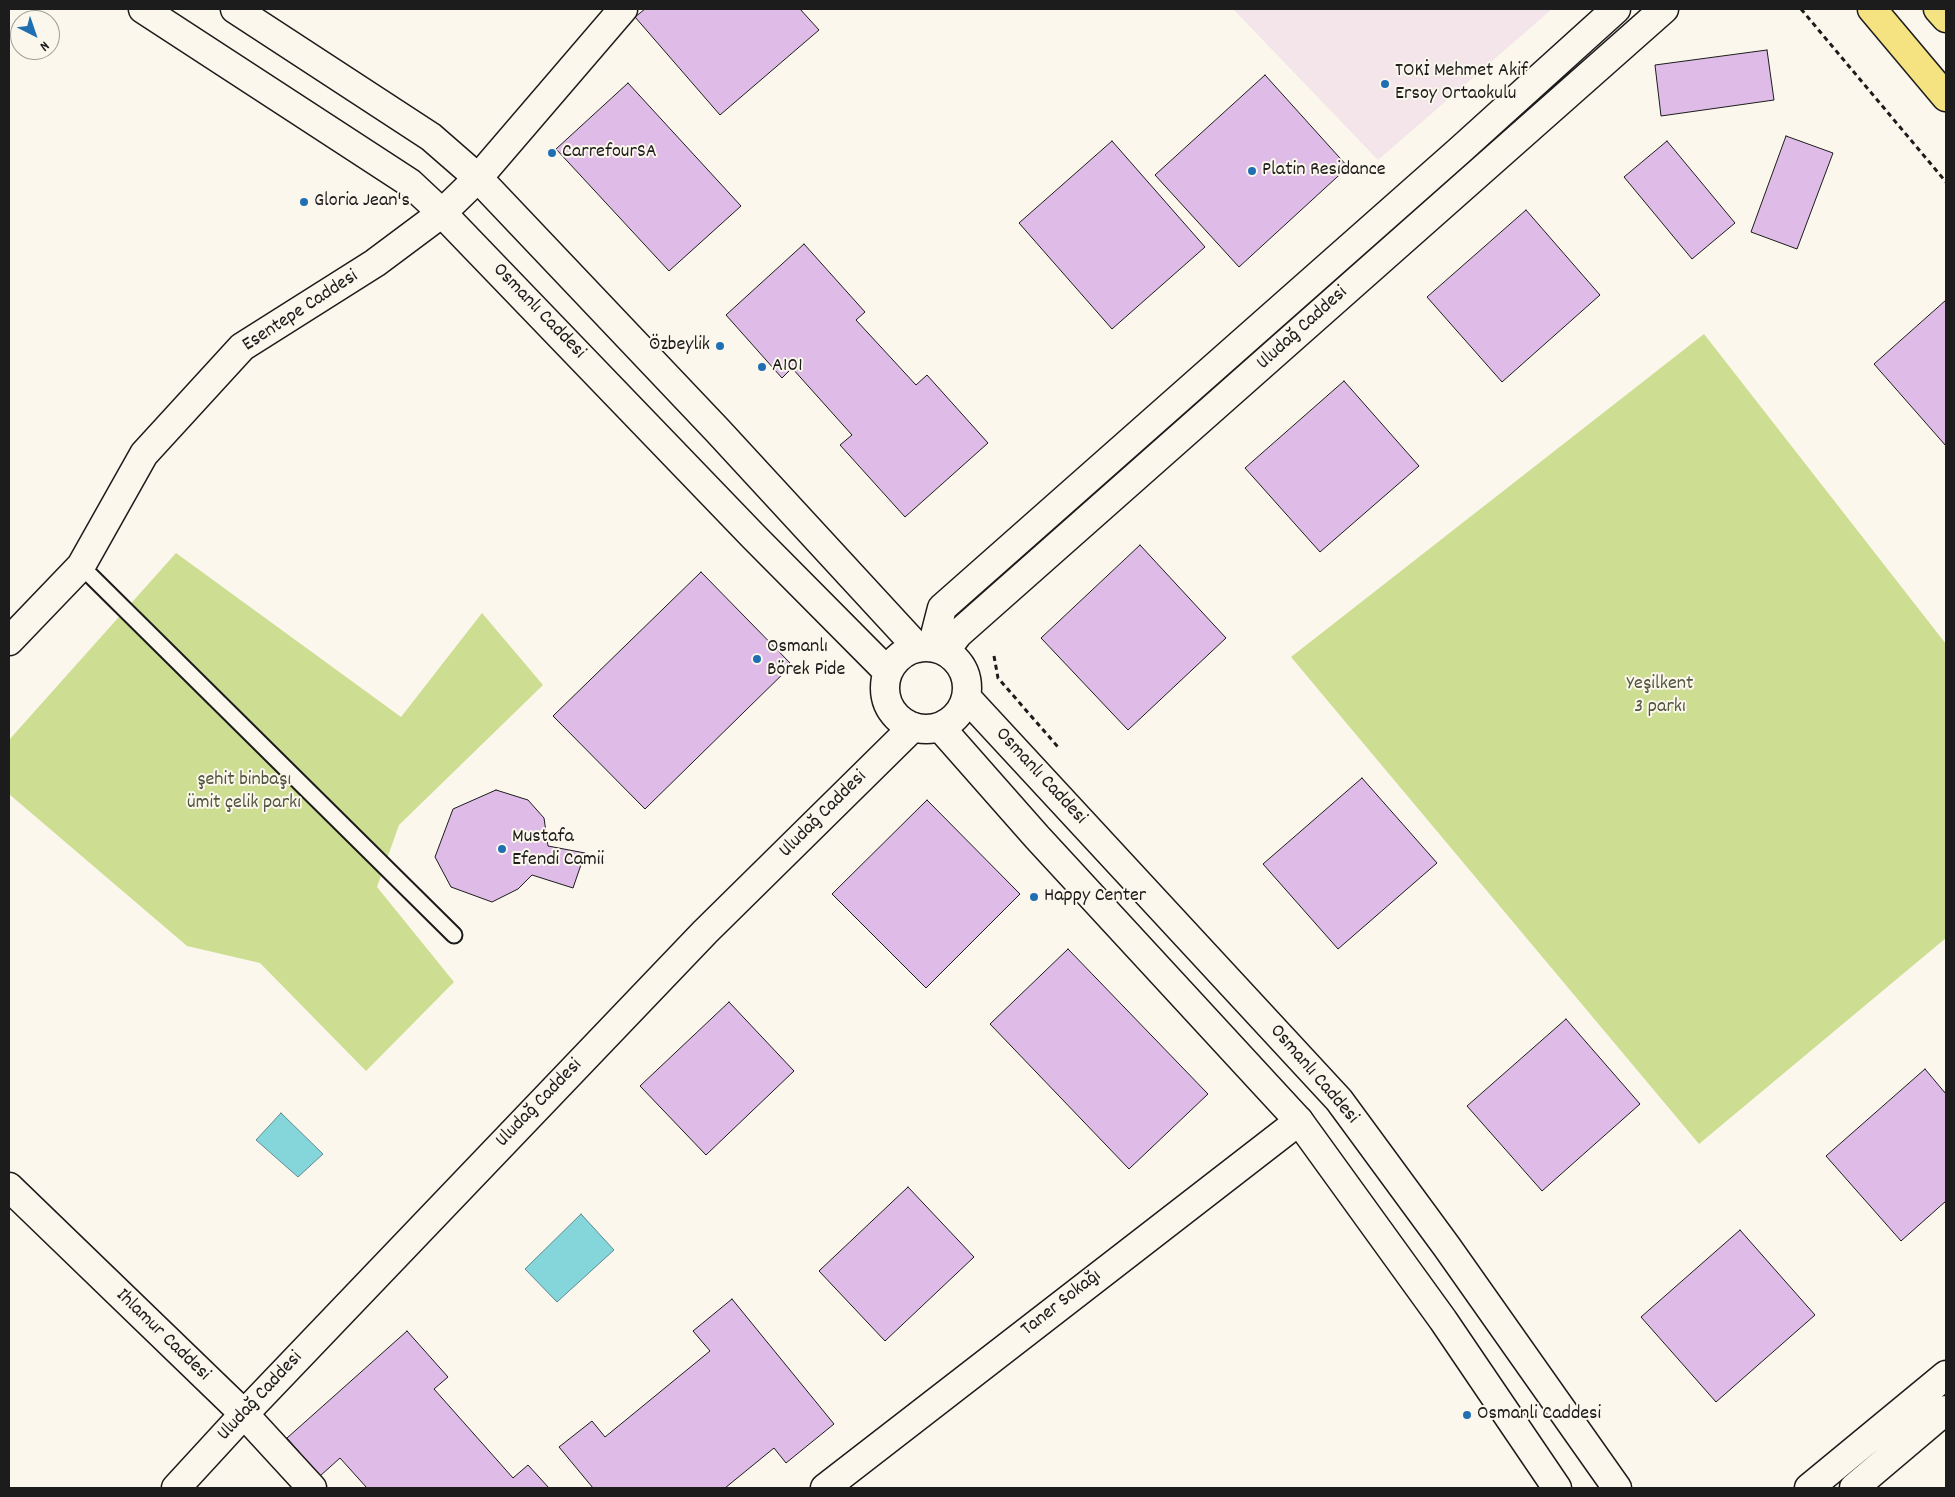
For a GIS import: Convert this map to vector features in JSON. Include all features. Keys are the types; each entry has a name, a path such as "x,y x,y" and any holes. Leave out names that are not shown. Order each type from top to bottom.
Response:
{"main road":[{"path":"1872,9 1946,98"},
{"path":"1938,9 1946,18"}],"street":[{"name":"Osmanlı Caddesi","path":"143,9 410,183 442,213 754,537 888,672"},
{"path":"235,9 431,137 478,178 718,432 932,649 956,660 963,671 967,684 966,697 961,710 952,720 940,727 926,729 913,727 901,721 892,711 886,699 884,685 888,672 900,656 906,652 932,649"},
{"name":"Esentepe Caddesi","path":"9,641 80,566 144,454 242,348 375,263 442,213 478,178 623,9"},
{"path":"932,649 942,608 1459,151 1616,9"},
{"name":"Uludağ Caddesi","path":"932,649 958,634 1664,9"},
{"name":"Osmanlı Caddesi","path":"966,697 1339,1100 1447,1247 1618,1488"},
{"name":"Uludağ Caddesi","path":"176,1488 244,1414 705,932 913,727"},
{"name":"Osmanlı Caddesi","path":"940,727 1037,837 1299,1121 1443,1320 1557,1488"},
{"name":"Taner Sokağı","path":"825,1488 1299,1121"},
{"name":"Ihlamur Caddesi","path":"9,1187 244,1414 312,1488"},
{"path":"1809,1488 1946,1375"},
{"path":"1854,1488 1946,1410"}],"lane":[{"path":"80,566 454,935"}],"path":[{"path":"1801,9 1946,182"}],"shaded area":[{"name":"TOKİ Mehmet Akif Ersoy Ortaokulu","path":"1233,9 1552,9 1378,160"}],"green space":[{"name":"Yeşilkent 3 parkı","path":"1704,334 1946,644 1946,938 1699,1144 1291,657"},
{"name":"şehit binbaşı ümit çelik parkı","path":"176,553 401,717 482,613 543,685 399,825 377,887 454,982 366,1071 260,963 187,946 9,794 9,740"}],"water":[{"path":"281,1113 323,1154 298,1177 256,1140"},
{"path":"581,1214 614,1250 557,1302 525,1269"}],"building":[{"path":"645,9 800,9 819,30 720,115 635,17"},
{"path":"1767,50 1774,100 1661,116 1655,65"},
{"name":"Platin Residance","path":"1265,75 1348,167 1239,267 1155,175"},
{"path":"628,83 741,206 669,271 556,149"},
{"path":"1786,136 1833,153 1797,249 1751,232"},
{"path":"1112,141 1205,247 1112,329 1019,223"},
{"path":"1667,141 1735,223 1692,259 1624,177"},
{"path":"1526,210 1600,295 1502,382 1427,297"},
{"path":"804,244 865,312 856,320 916,385 927,375 988,443 905,517 840,445 852,435 792,368 782,378 726,315"},
{"path":"1946,300 1946,446 1874,364"},
{"path":"1344,381 1419,466 1320,552 1245,468"},
{"path":"1140,545 1226,638 1128,730 1041,638"},
{"path":"701,572 792,665 645,809 553,716"},
{"path":"1362,778 1437,863 1338,949 1263,864"},
{"name":"Mustafa Efendi Camii","path":"496,790 528,800 544,818 548,846 585,853 573,888 532,875 518,889 492,902 451,887 435,857 453,809"},
{"path":"927,800 1020,894 926,988 832,894"},
{"path":"1068,949 1208,1094 1129,1169 990,1024"},
{"path":"729,1002 794,1071 706,1155 640,1086"},
{"path":"1566,1019 1640,1104 1542,1191 1467,1106"},
{"path":"1925,1069 1946,1094 1946,1201 1901,1241 1826,1156"},
{"path":"908,1187 974,1257 885,1341 819,1271"},
{"path":"1740,1230 1815,1315 1716,1402 1641,1317"},
{"path":"732,1299 834,1424 786,1463 774,1448 725,1488 593,1488 559,1447 592,1421 605,1437 710,1351 693,1331"},
{"path":"407,1331 448,1377 434,1389 513,1478 528,1465 549,1488 367,1488 340,1458 320,1476 287,1438"}],"place":[{"name":"TOKİ Mehmet Akif Ersoy Ortaokulu","path":"1385,84"},
{"name":"CarrefourSA","path":"552,153"},
{"name":"Platin Residance","path":"1252,171"},
{"name":"Gloria Jean's","path":"304,202"},
{"name":"Özbeylik","path":"720,346"},
{"name":"A101","path":"762,367"},
{"name":"Osmanlı Börek Pide","path":"757,659"},
{"name":"Mustafa Efendi Camii","path":"502,849"},
{"name":"Happy Center","path":"1034,897"},
{"name":"Osmanli Caddesi","path":"1467,1415"}]}
